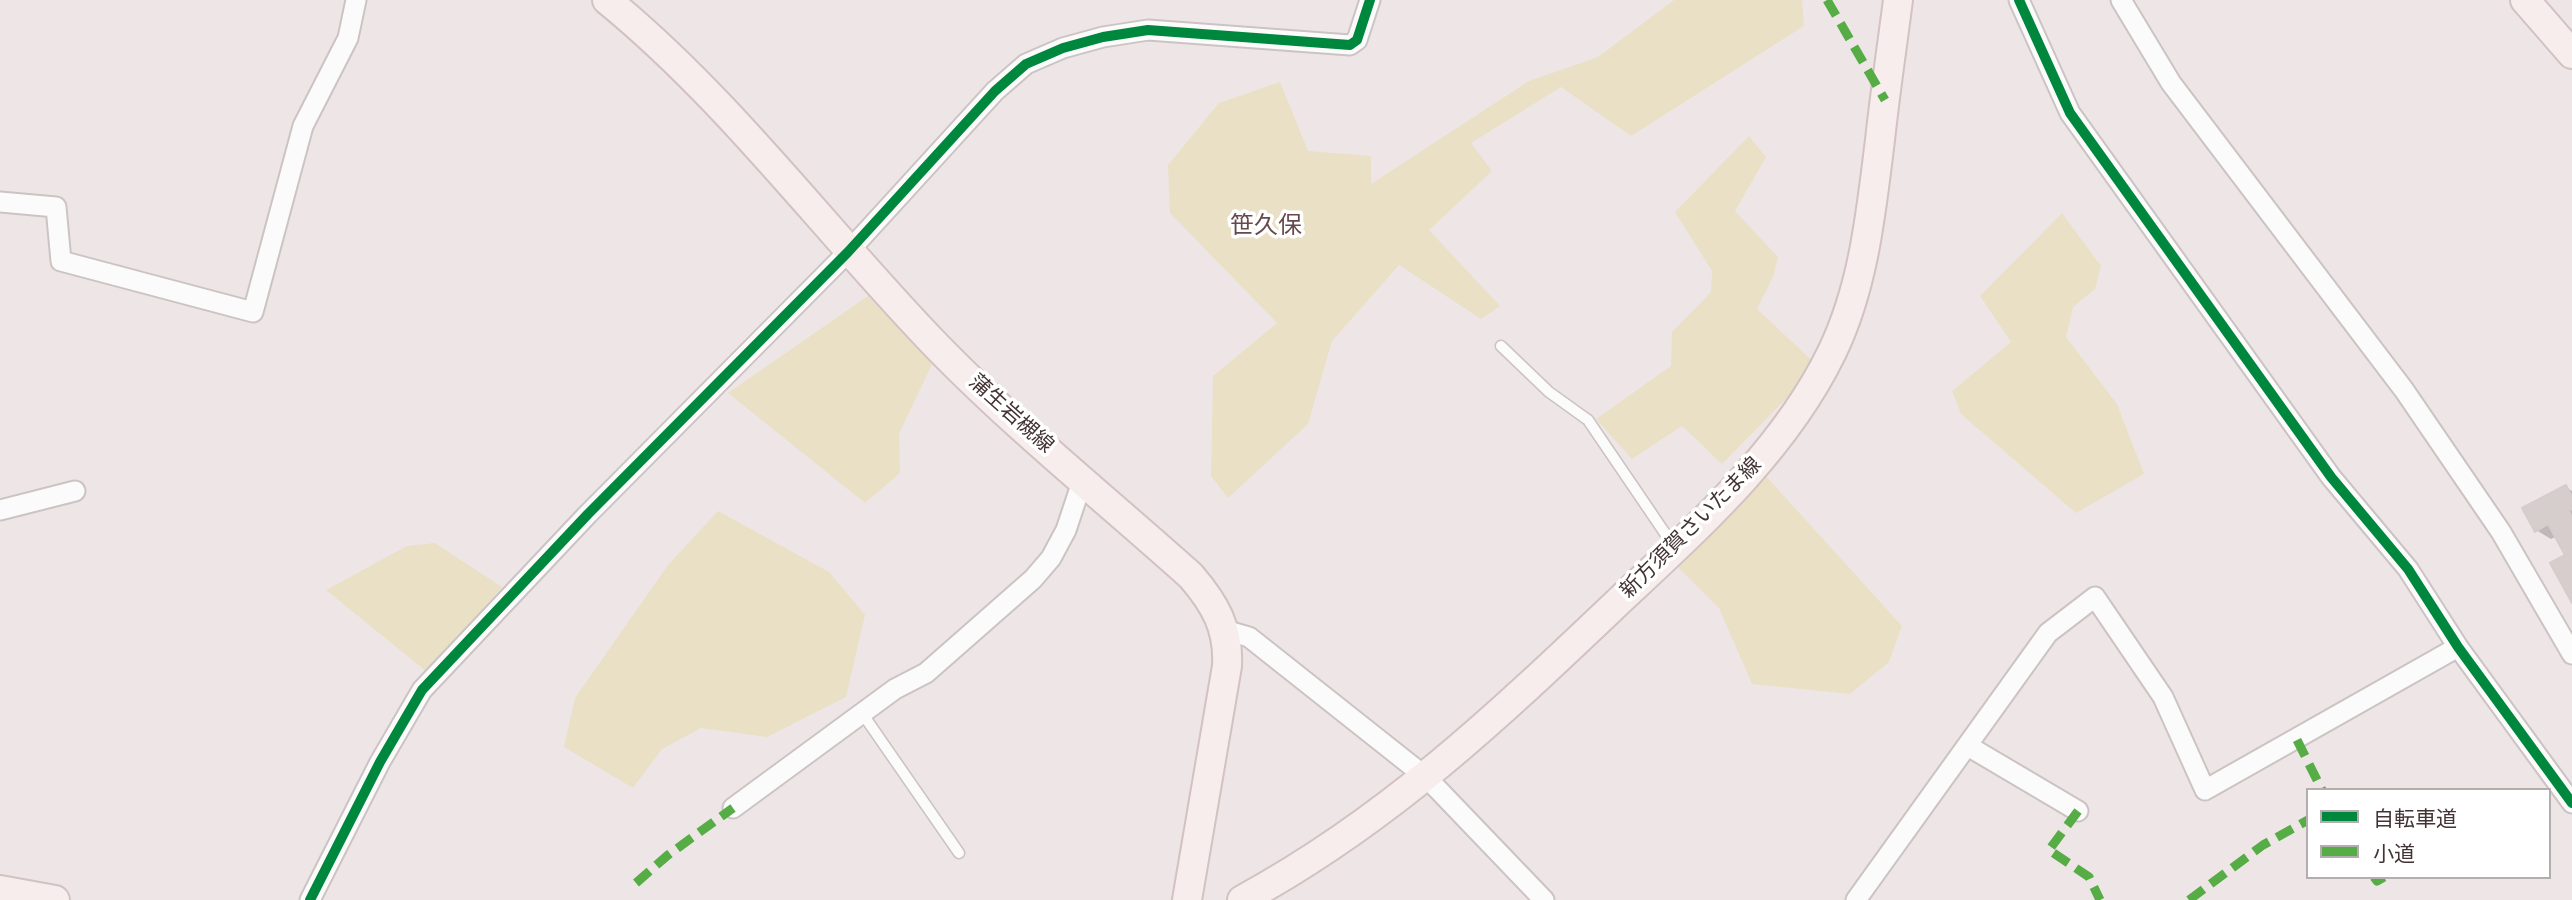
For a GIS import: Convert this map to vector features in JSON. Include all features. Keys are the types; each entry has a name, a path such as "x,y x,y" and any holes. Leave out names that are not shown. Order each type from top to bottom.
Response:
{"main road":[{"name":"蒲生岩槻線","path":"607,0 705,88 848,252 941,350 1191,576 1213,604 1225,630 1227,666 1187,900"},
{"name":"新方須賀さいたま線","path":"1242,900 1345,838 1427,778 1510,705 1675,548 1778,438 1832,352 1862,265 1898,0"},
{"path":"2525,0 2568,42"},
{"path":"0,890 55,900"}],"street":[{"path":"0,202 55,207 61,261 253,312 303,126 348,38 356,0"},
{"path":"310,900 380,762 422,690 588,514 848,252 995,91 1026,64 1063,48 1103,37 1148,30 1350,44 1357,40 1370,0"},
{"path":"2019,0 2070,113 2331,477 2408,569 2458,647 2572,803"},
{"path":"2121,0 2171,83 2404,390 2501,532 2572,654"},
{"path":"733,808 895,689 926,673 1033,579 1051,558 1066,530 1083,479"},
{"path":"0,510 75,491"},
{"path":"1856,900 2048,633 2095,597 2163,697 2205,790 2458,647"},
{"path":"1225,630 1248,637 1427,778 1544,900"},
{"path":"1968,746 2078,811"}],"lane":[{"path":"1501,346 1549,392 1588,420 1675,548"},
{"path":"862,713 959,853"}],"shaded area":[{"path":"1674,0 1802,0 1804,26 1631,136 1561,87 1471,143 1492,171 1429,230 1500,306 1481,319 1399,265 1332,341 1308,424 1228,498 1211,476 1213,376 1277,323 1170,213 1168,165 1219,103 1280,82 1308,151 1371,156 1371,184 1529,81 1598,57"},
{"path":"1749,136 1766,157 1735,211 1778,257 1773,277 1757,309 1818,366 1722,464 1682,426 1632,459 1596,419 1671,366 1672,332 1711,292 1712,271 1675,212"},
{"path":"2062,213 2101,266 2095,289 2073,307 2066,337 2117,404 2144,474 2076,513 1961,414 1952,391 2011,342 1980,296"},
{"path":"868,296 932,364 899,434 900,473 865,503 728,393"},
{"path":"1764,474 1902,626 1889,662 1850,694 1752,684 1719,608 1671,560"},
{"path":"718,511 829,572 865,615 846,697 767,737 701,728 662,749 633,788 564,747 575,698 668,565"},
{"path":"435,543 502,587 427,672 326,590 407,546"}],"building":[{"path":"2566,485 2572,497 2572,509 2569,511 2572,517 2572,603 2550,563 2565,555 2548,524 2535,532 2522,508"}],"marked path":[{"path":"1827,0 1885,100"},
{"path":"2297,740 2321,788"},
{"path":"636,883 668,855 733,808"},
{"path":"2078,811 2049,850 2089,877 2100,900"},
{"path":"2189,900 2263,845 2306,821"},
{"path":"2376,879 2380,879"}],"cycle path":[{"path":"310,900 380,762 422,690 588,514 848,252 995,91 1026,64 1063,48 1103,37 1148,30 1350,45 1357,40 1370,0"},
{"path":"2019,0 2070,113 2331,477 2408,569 2458,647 2572,803"}],"district":[{"name":"笹久保","path":"1266,226"}]}
